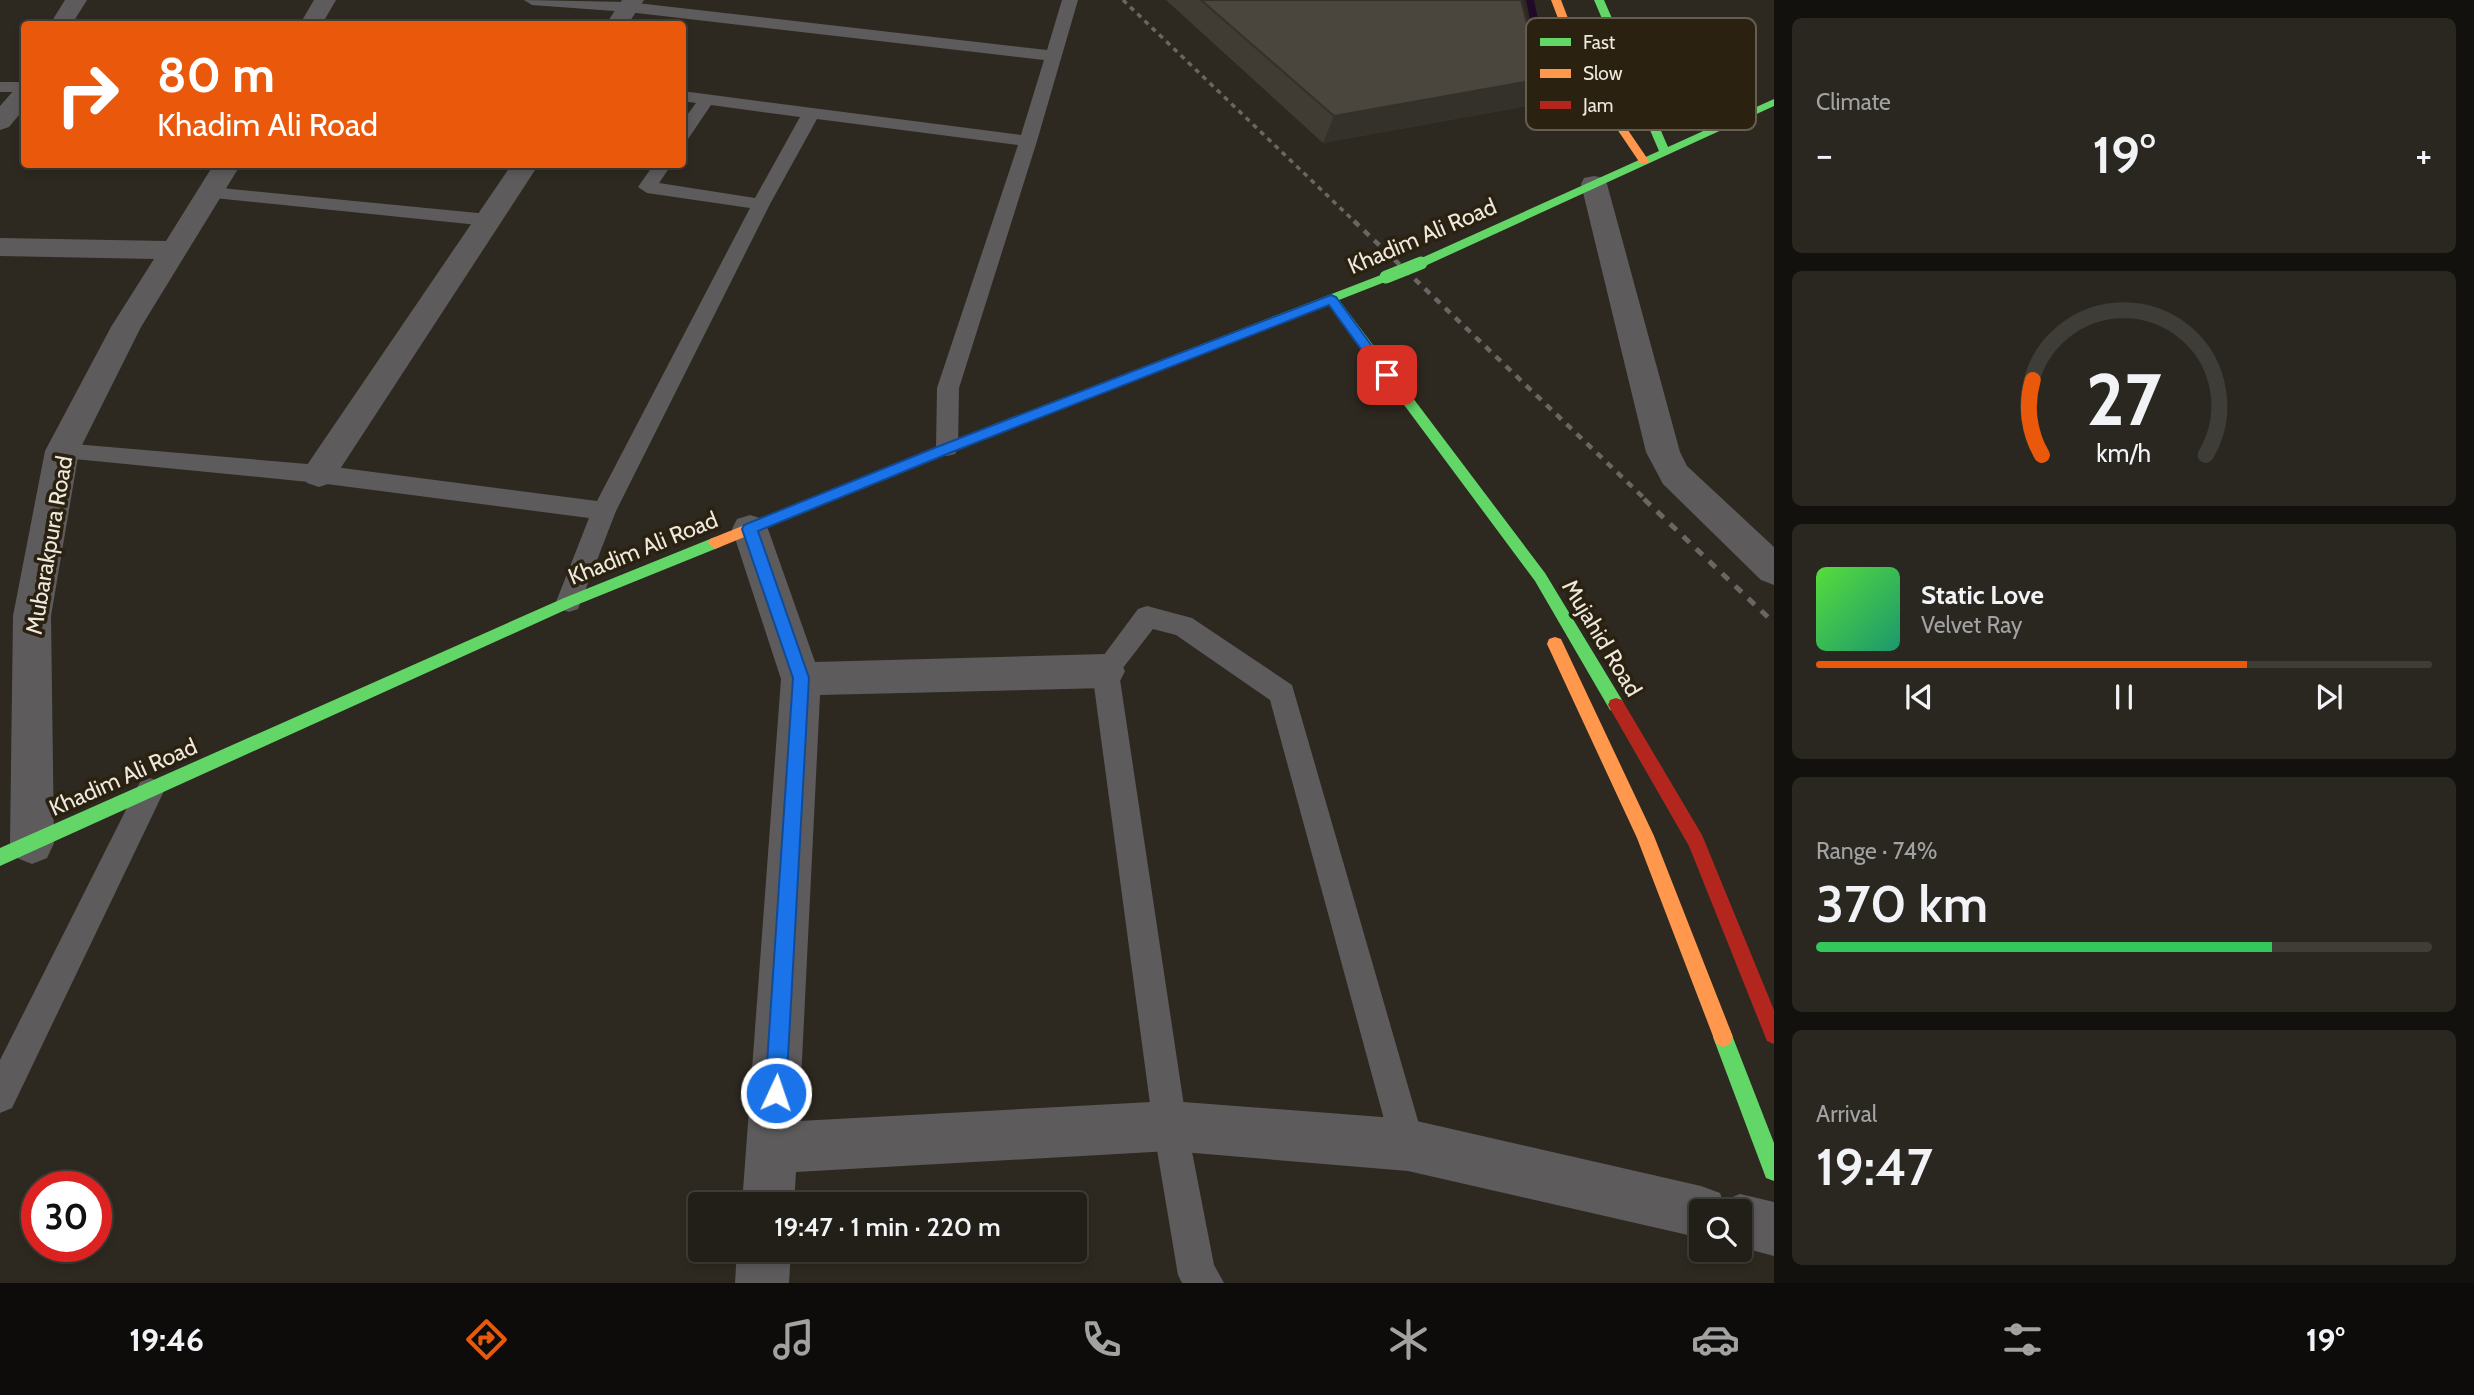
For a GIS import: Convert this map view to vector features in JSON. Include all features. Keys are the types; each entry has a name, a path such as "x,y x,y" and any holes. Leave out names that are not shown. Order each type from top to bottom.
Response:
{"main road":[{"path":"1556,0 1563,18"},
{"path":"1599,0 1607,18"},
{"name":"Khadim Ali Road","path":"1756,110 1774,102"},
{"path":"1623,130 1644,161"},
{"path":"1654,130 1664,153"},
{"name":"Khadim Ali Road","path":"0,857 569,602 947,449 1421,263 1714,130"},
{"name":"Mujahid Road","path":"1331,299 1540,577 1696,841 1774,1034"},
{"path":"1500,525 1535,600"},
{"path":"1546,625 1657,838 1774,1170"},
{"path":"1657,838 1696,841"}],"street":[{"path":"63,21 76,0"},
{"path":"313,21 325,0"},
{"path":"0,122 21,98"},
{"path":"319,474 523,168"},
{"name":"Mubarakpura Road","path":"32,843 32,616 62,451 126,327 172,250 220,179"},
{"path":"1594,184 1663,452 1675,475 1774,570"},
{"path":"0,247 172,250"},
{"path":"750,529 801,678 769,1192"},
{"path":"801,678 1105,671"},
{"path":"772,1148 1170,1126 1408,1145 1689,1209"},
{"path":"1752,1223 1774,1228"},
{"path":"762,1283 763,1262"}],"lane":[{"path":"532,0 1054,56"},
{"path":"947,449 948,388 1028,141 1070,0"},
{"path":"0,87 21,86"},
{"path":"686,96 1028,141"},
{"path":"686,129 707,99"},
{"path":"569,602 604,511 761,204 811,113"},
{"path":"660,168 647,187 761,204"},
{"path":"220,179 488,220"},
{"path":"62,451 319,474 604,511"},
{"path":"1205,1283 1198,1275 1170,1126 1105,671 1147,617 1183,626 1282,693 1408,1145"},
{"path":"0,1096 150,791"}],"building":[{"path":"1201,0 1521,0 1526,20 1526,82 1334,116"}],"waterway":[{"path":"1530,0 1534,18"}],"railway":[{"path":"1123,0 1356,223"},
{"path":"1354,221 1646,500"},
{"path":"1644,499 1774,623"}],"traffic: fast":[{"path":"1599,0 1607,18"},
{"path":"1756,110 1774,102"},
{"path":"1655,130 1665,153"},
{"path":"1421,263 1713,130"},
{"path":"1386,277 1421,263"},
{"path":"1386,277 1331,299 1540,577 1616,705"},
{"path":"1000,427 1331,299"},
{"path":"0,857 569,602 715,543"},
{"path":"1723,1037 1774,1170"}],"traffic: slow":[{"path":"1556,0 1563,18"},
{"path":"1623,130 1644,161"},
{"path":"715,543 1000,427"},
{"path":"1555,644 1645,836 1723,1037"}],"traffic: jam":[{"path":"1616,705 1696,841 1774,1034"}],"route":[{"path":"776,1093 801,678 750,529 1331,299 1387,375"}]}
